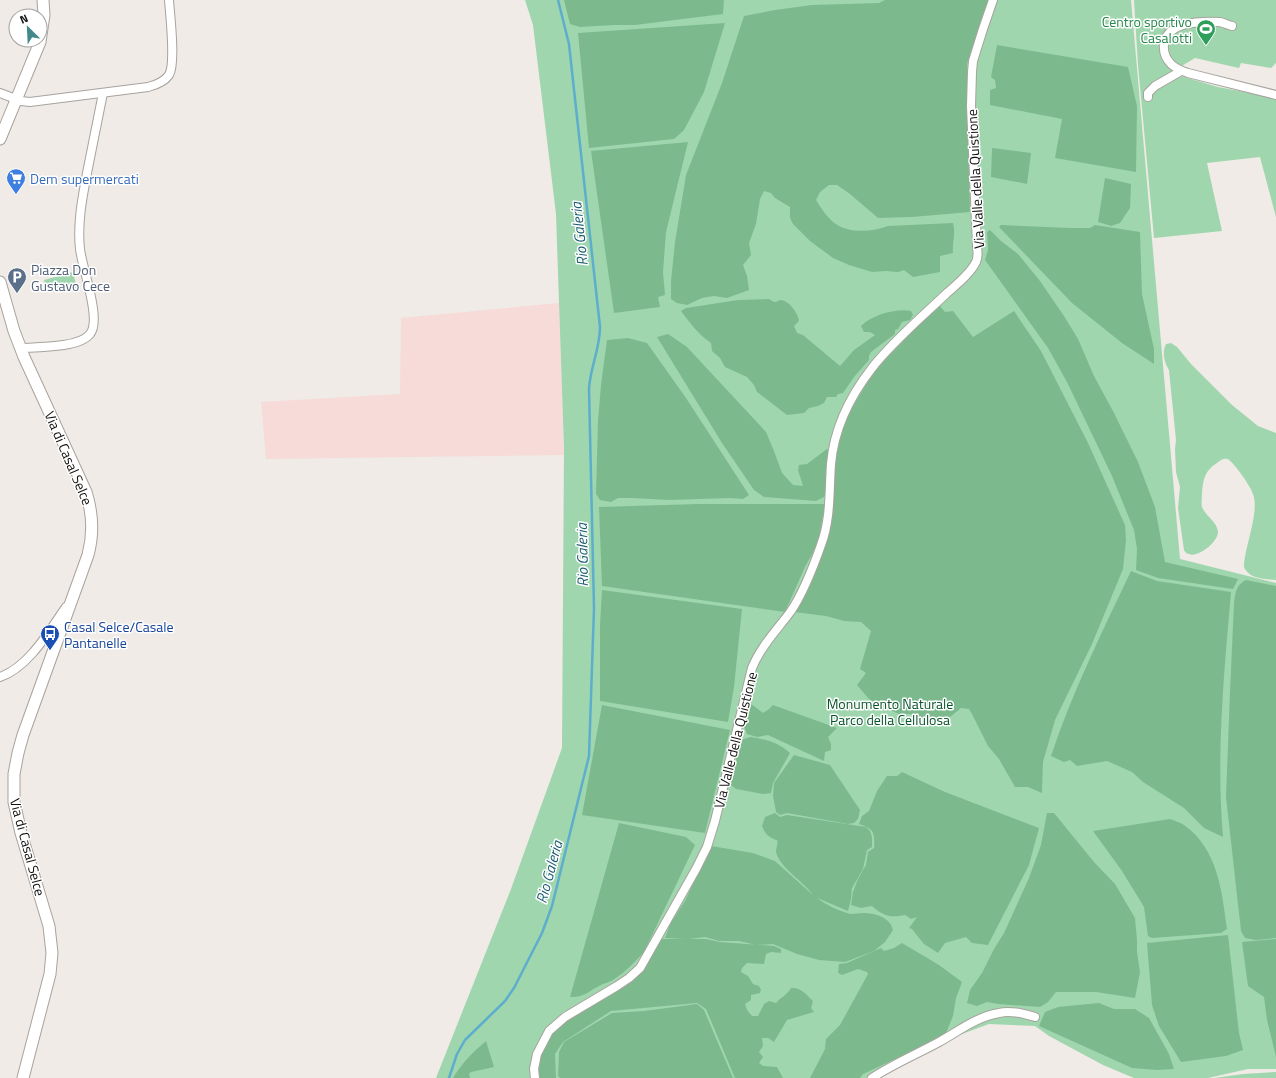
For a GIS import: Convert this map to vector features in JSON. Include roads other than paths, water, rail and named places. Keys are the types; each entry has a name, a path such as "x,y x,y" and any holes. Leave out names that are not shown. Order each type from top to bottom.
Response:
{"main road":[{"path":"0,139 40,42 43,22 43,0"},
{"name":"Via di Casal Selce","path":"0,282 20,348 84,487 90,506 93,527 91,542 72,600 23,735 14,774 13,797 47,919 52,946 50,974 23,1078"}],"street":[{"path":"0,93 16,100 30,102 151,86 162,82 169,75 172,67 169,0"},
{"name":"Via Valle della Quistione","path":"535,1078 534,1069 537,1054 544,1038 554,1026 582,1006 629,978 640,968 702,858 715,821 752,668 763,646 792,610 811,570 822,542 831,484 831,463 846,409 863,381 880,359 961,280 976,263 978,256 976,240 971,106 972,72 973,61 993,0"},
{"path":"1232,26 1220,22 1181,25 1167,35 1163,45 1165,53 1171,64 1181,71 1276,95"},
{"path":"1148,97 1148,93 1155,86 1181,71"},
{"path":"20,348 79,342 91,334 94,327 91,299 80,250 80,228 84,189 103,93"},
{"path":"0,677 11,672 25,661 72,600"},
{"path":"872,1078 939,1042 966,1025 985,1017 1004,1012 1015,1012 1035,1017"}],"waterway":[{"name":"Rio Galeria","path":"449,1078 457,1054 465,1040 505,1001 514,988 542,933 552,906 589,756 594,608 589,389 600,335 600,327 569,44 558,0"}],"place":[{"name":"Centro sportivo Casalotti","path":"1206,46"},
{"name":"Dem supermercati","path":"16,195"},
{"name":"Piazza Don Gustavo Cece","path":"17,294"},
{"name":"Casal Selce/Casale Pantanelle","path":"50,651"}],"park label":[{"name":"Monumento Naturale Parco della Cellulosa","path":"890,712"}]}
